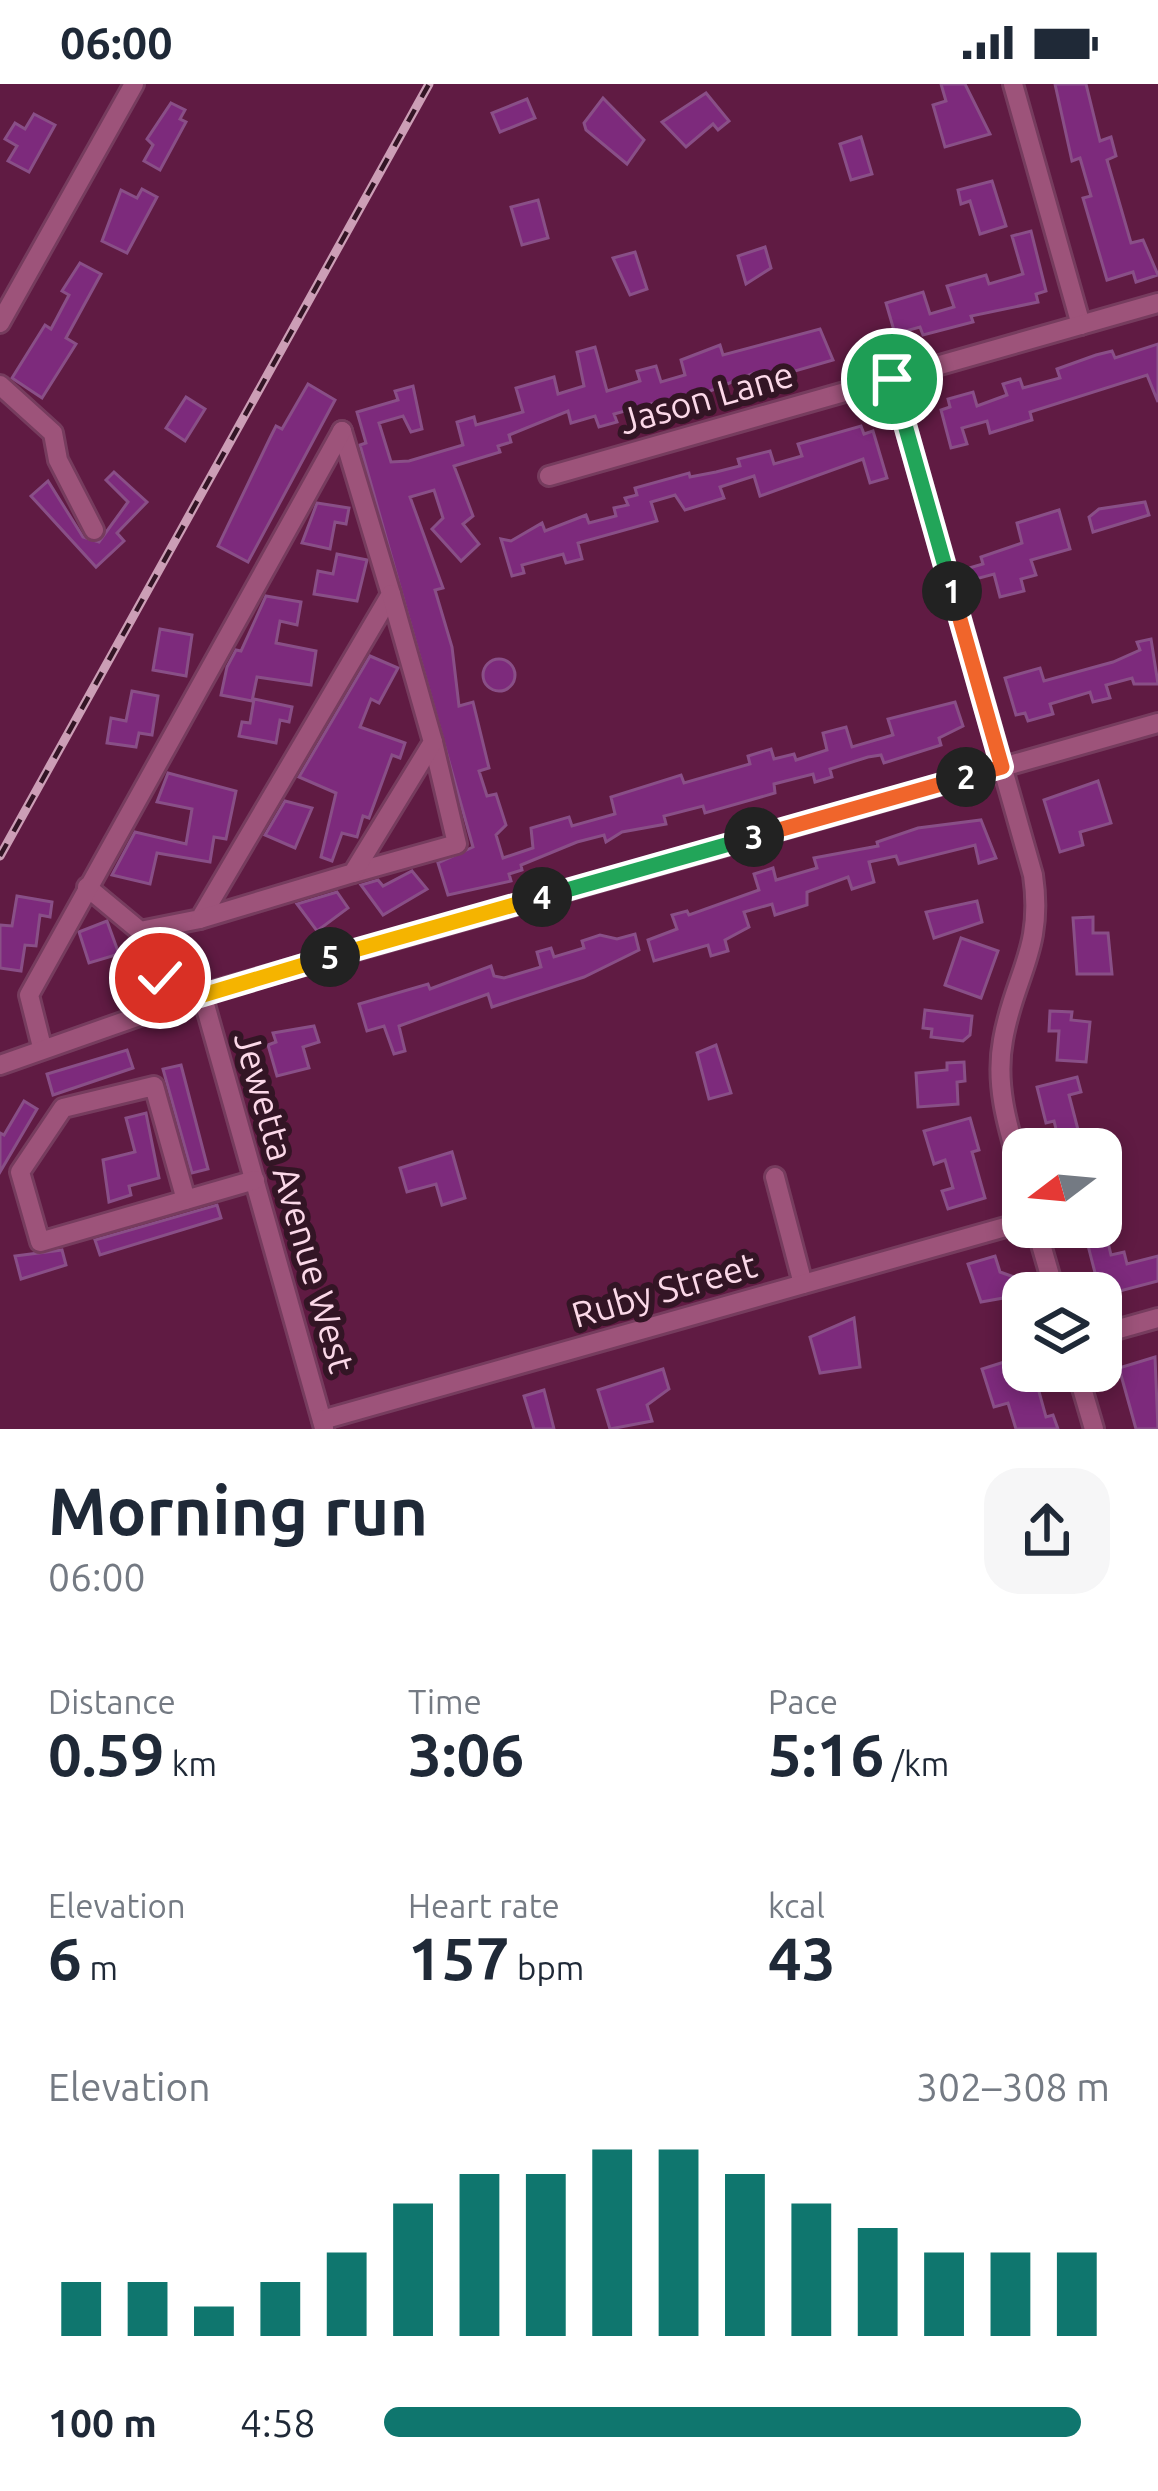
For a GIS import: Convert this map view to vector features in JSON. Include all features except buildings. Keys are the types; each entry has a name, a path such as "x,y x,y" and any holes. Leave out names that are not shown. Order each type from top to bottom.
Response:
{"street":[{"path":"0,323 134,84"},
{"path":"1013,84 1081,325"},
{"name":"Jason Lane","path":"549,476 1158,303"},
{"path":"892,379 1036,898 1033,948 1009,1016 1000,1066 1009,1128"},
{"path":"0,385 53,433 58,460 94,530"},
{"path":"41,1047 29,995 342,430 433,742 457,844 200,919 142,941"},
{"path":"200,919 391,594"},
{"path":"0,1064 202,994 1158,722"},
{"path":"353,873 433,742"},
{"path":"87,887 152,955 163,1007"},
{"name":"Jewetta Avenue West","path":"202,994 324,1425"},
{"path":"186,1200 154,1086 63,1108 20,1172 40,1242 186,1200 255,1180"},
{"path":"776,1178 802,1284"},
{"name":"Ruby Street","path":"324,1425 1002,1228"},
{"path":"1122,1328 1158,1318"},
{"path":"1083,1392 1094,1429"}],"railway":[{"path":"0,856 429,84"}],"route":[{"path":"160,978 157,984 163,1007 1002,767 892,379"}]}
